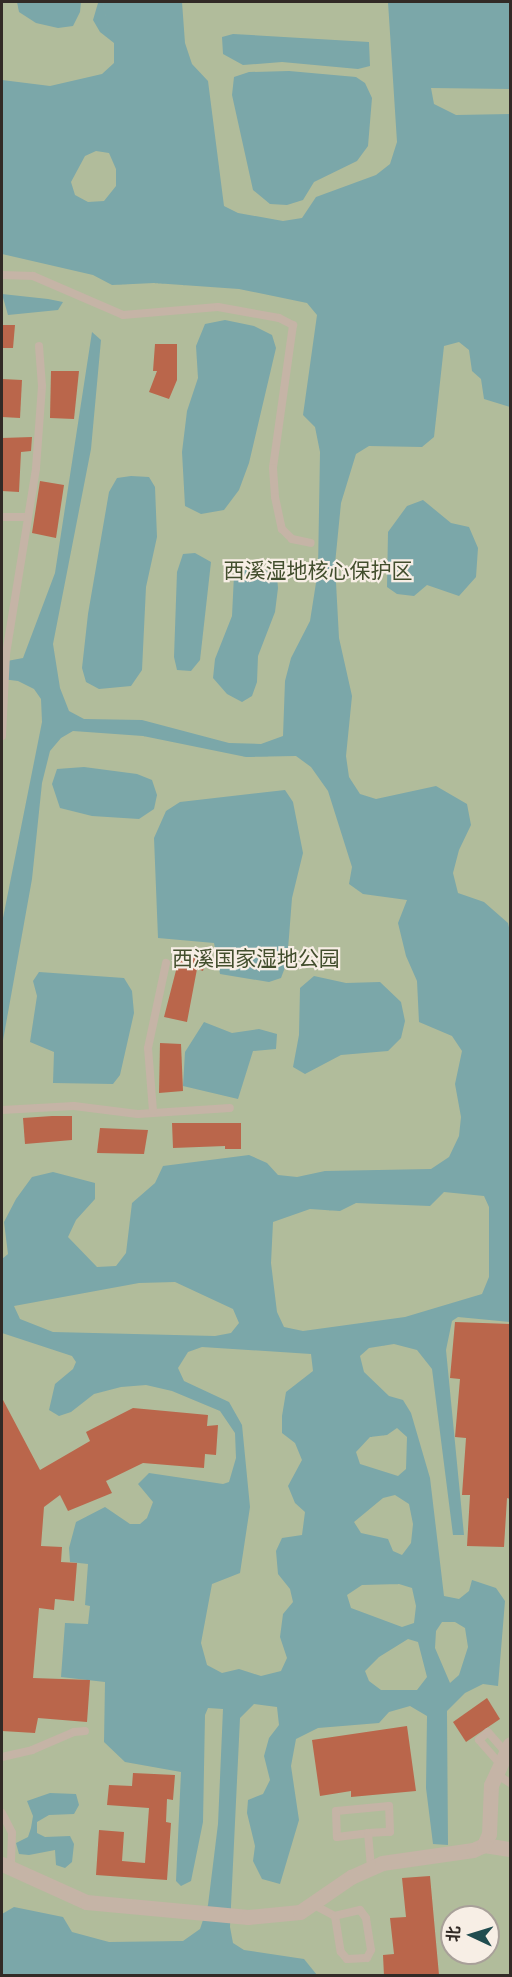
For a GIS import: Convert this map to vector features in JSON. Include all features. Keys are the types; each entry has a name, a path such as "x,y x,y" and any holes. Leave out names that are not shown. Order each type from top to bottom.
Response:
{"street":[{"path":"484,1845 489,1834 491,1785 503,1759"},
{"path":"6,1867 86,1902 248,1917 300,1912 371,1867 397,1858 473,1850 484,1845 510,1846"}],"lane":[{"path":"2,275 33,276 123,315 218,307 279,318 293,325 273,468 275,497 282,530 292,539 311,543"},
{"path":"2,736 6,654 38,439 39,346"},
{"path":"2,517 28,517"},
{"path":"153,1111 148,1048 166,963"},
{"path":"2,1110 74,1106 138,1114 153,1111 230,1108"},
{"path":"2,1757 32,1750 74,1732 85,1731"},
{"path":"503,1759 510,1783"},
{"path":"388,1806 390,1832 368,1833 337,1837 336,1811 388,1806"},
{"path":"2,1813 12,1833 6,1867"},
{"path":"368,1833 371,1867"},
{"path":"314,1905 335,1916 360,1910 366,1918 371,1950 367,1958 346,1959 341,1952 335,1916"}],"green space":[{"name":"西溪国家湿地公园","path":"2,2 510,2 510,1975 2,1976"}],"water":[{"path":"17,2 81,2 80,12 73,26 58,28 36,23 19,12"},
{"path":"182,2 185,43 192,64 208,81 224,206 238,213 283,221 302,218 316,197 376,175 390,164 397,142 388,2 510,2 510,89 431,88 434,104 456,115 510,114 510,407 484,399 481,379 472,371 469,350 459,342 444,346 434,437 422,447 369,446 356,454 341,503 335,564 339,638 352,696 346,756 349,777 360,794 376,799 436,786 467,804 471,825 459,850 453,873 458,893 484,902 508,923 510,932 510,1322 458,1317 452,1321 446,1350 464,1535 453,1535 432,1369 417,1350 394,1344 369,1348 360,1356 364,1372 389,1396 403,1400 411,1413 430,1478 444,1596 459,1599 469,1591 472,1580 496,1588 505,1601 498,1686 483,1684 465,1693 447,1711 448,1845 433,1844 426,1788 427,1716 410,1706 389,1712 379,1723 318,1728 296,1739 291,1766 299,1820 280,1884 262,1879 253,1861 255,1846 247,1813 248,1800 263,1794 270,1780 264,1756 269,1738 279,1725 277,1707 254,1704 240,1718 230,1927 233,1943 244,1950 304,1959 317,1975 2,1975 2,1914 14,1907 63,1917 72,1932 109,1942 183,1941 200,1929 208,1905 218,1824 223,1709 208,1708 205,1715 203,1822 191,1881 181,1886 176,1881 181,1772 125,1762 104,1742 105,1682 61,1677 65,1623 88,1624 90,1606 85,1605 88,1564 70,1562 69,1548 76,1522 105,1507 130,1524 140,1524 147,1518 153,1502 138,1484 149,1473 223,1484 229,1482 236,1458 235,1433 220,1411 172,1391 146,1385 121,1387 94,1394 71,1412 59,1416 49,1410 55,1384 73,1369 76,1362 72,1356 2,1333 2,1259 8,1254 4,1222 16,1199 32,1177 53,1172 95,1183 95,1199 76,1220 68,1237 97,1267 116,1266 126,1253 132,1203 155,1183 163,1166 249,1155 267,1163 278,1175 297,1177 325,1171 431,1169 449,1157 459,1136 461,1117 455,1084 462,1051 452,1036 419,1022 417,981 406,956 398,923 407,900 363,894 349,884 352,867 328,791 311,767 296,756 246,757 143,736 73,731 61,738 50,751 42,783 32,879 2,1046 2,923 42,722 41,699 34,689 18,681 2,679 2,662 23,658 55,573 92,332 101,340 91,449 53,644 60,688 69,711 84,719 142,720 229,743 261,744 283,736 285,681 291,658 310,621 318,570 320,452 315,427 303,415 317,315 307,303 239,289 154,283 112,285 93,275 2,254 2,80 50,86 102,74 114,63 114,43 100,32 93,20 98,3","holes":["96,151 109,153 116,169 116,186 104,201 88,202 75,195 71,182 85,156","444,1192 484,1196 489,1207 489,1277 482,1294 405,1317 303,1331 284,1327 277,1312 271,1263 273,1222 310,1209 340,1211 356,1203 430,1206","175,1282 233,1309 239,1323 231,1333 215,1336 53,1332 20,1319 14,1306 139,1283","202,1347 311,1354 313,1371 286,1392 282,1416 282,1433 295,1443 302,1460 288,1486 295,1503 305,1512 302,1535 282,1538 276,1551 278,1574 290,1589 293,1602 283,1614 280,1637 287,1658 281,1671 261,1676 239,1669 222,1673 207,1665 201,1643 212,1584 240,1573 250,1507 242,1425 229,1402 184,1381 178,1368 188,1352","397,1428 407,1437 406,1469 398,1476 360,1464 356,1452 370,1437 387,1435","395,1495 409,1504 413,1524 411,1543 402,1555 393,1551 388,1539 361,1533 354,1522 383,1498","399,1584 412,1588 416,1606 414,1623 402,1627 351,1608 347,1595 362,1585","442,1622 455,1622 465,1628 468,1647 459,1675 450,1683 435,1648 436,1631","408,1639 418,1642 427,1677 417,1690 381,1690 369,1681 365,1671 379,1657"]},
{"path":"233,34 369,42 370,66 358,69 282,62 243,65 223,54 222,37"},
{"path":"289,71 356,77 365,83 372,98 368,146 357,161 314,182 303,200 287,205 270,204 253,190 232,95 234,77 249,72"},
{"path":"2,294 63,302 58,310 8,315"},
{"path":"225,320 254,326 272,335 276,348 249,463 239,490 224,510 201,514 185,506 182,452 187,411 198,378 196,346 205,324"},
{"path":"149,477 155,487 157,537 146,587 142,670 131,686 99,689 86,682 82,668 88,614 109,492 117,478"},
{"path":"423,500 451,523 469,527 478,548 476,577 459,596 427,585 414,596 397,594 387,587 388,532 407,506"},
{"path":"195,553 211,562 200,660 191,671 177,670 174,657 177,572 183,554"},
{"path":"243,567 263,569 277,577 278,588 275,612 258,656 257,682 252,696 242,702 227,694 213,678 215,659 232,616 234,575"},
{"path":"84,767 137,774 152,780 157,795 154,809 139,819 92,816 60,808 52,784 57,769"},
{"path":"285,790 293,802 303,853 292,898 287,962 281,978 269,982 220,974 214,943 158,938 154,838 166,811 180,802"},
{"path":"39,972 124,978 132,991 134,1013 120,1075 113,1084 53,1083 54,1052 30,1042 37,996 33,981"},
{"path":"314,976 346,983 380,982 401,1002 405,1021 401,1038 388,1051 341,1055 305,1074 293,1067 299,1035 300,988"},
{"path":"204,1022 232,1033 259,1029 277,1034 276,1049 253,1051 238,1099 183,1086 185,1052"},
{"path":"50,1793 76,1794 79,1805 74,1814 49,1815 37,1822 37,1833 45,1837 70,1836 74,1844 72,1862 65,1868 56,1865 55,1850 29,1855 19,1854 16,1843 28,1837 31,1828 33,1816 27,1801"}],"building":[{"path":"2,325 15,325 13,348 2,348"},
{"path":"155,344 177,344 177,380 169,399 149,392 157,371 153,371"},
{"path":"51,371 79,371 74,419 50,418"},
{"path":"2,379 22,380 20,418 2,417"},
{"path":"32,437 31,451 21,452 19,492 2,491 2,438"},
{"path":"40,481 64,485 56,538 32,533"},
{"path":"181,951 207,957 203,971 197,969 187,1022 164,1017"},
{"path":"160,1043 181,1044 183,1091 159,1093"},
{"path":"72,1116 72,1140 25,1144 23,1118"},
{"path":"172,1123 241,1123 241,1149 225,1149 225,1146 173,1148"},
{"path":"100,1128 148,1130 144,1154 97,1153"},
{"path":"455,1322 510,1324 510,1499 507,1498 504,1547 467,1546 470,1495 462,1495 466,1438 455,1437 460,1379 450,1378"},
{"path":"2,1398 40,1470 90,1441 86,1432 133,1408 208,1415 207,1426 218,1425 216,1455 205,1454 204,1468 143,1463 106,1481 112,1493 68,1511 60,1495 44,1507 41,1546 62,1547 61,1562 77,1563 74,1601 55,1599 54,1610 39,1608 33,1678 90,1680 87,1722 38,1718 35,1733 2,1731"},
{"path":"487,1698 500,1719 466,1742 453,1722"},
{"path":"407,1726 416,1791 351,1797 351,1791 320,1796 312,1740"},
{"path":"133,1773 175,1775 173,1800 167,1799 166,1822 171,1823 167,1880 96,1875 99,1830 124,1832 122,1861 145,1863 149,1808 107,1805 109,1785 132,1786"},
{"path":"430,1876 439,1975 384,1976 383,1955 394,1954 390,1918 406,1917 402,1878"}],"park label":[{"name":"西溪湿地核心保护区","path":"318,571"}]}
